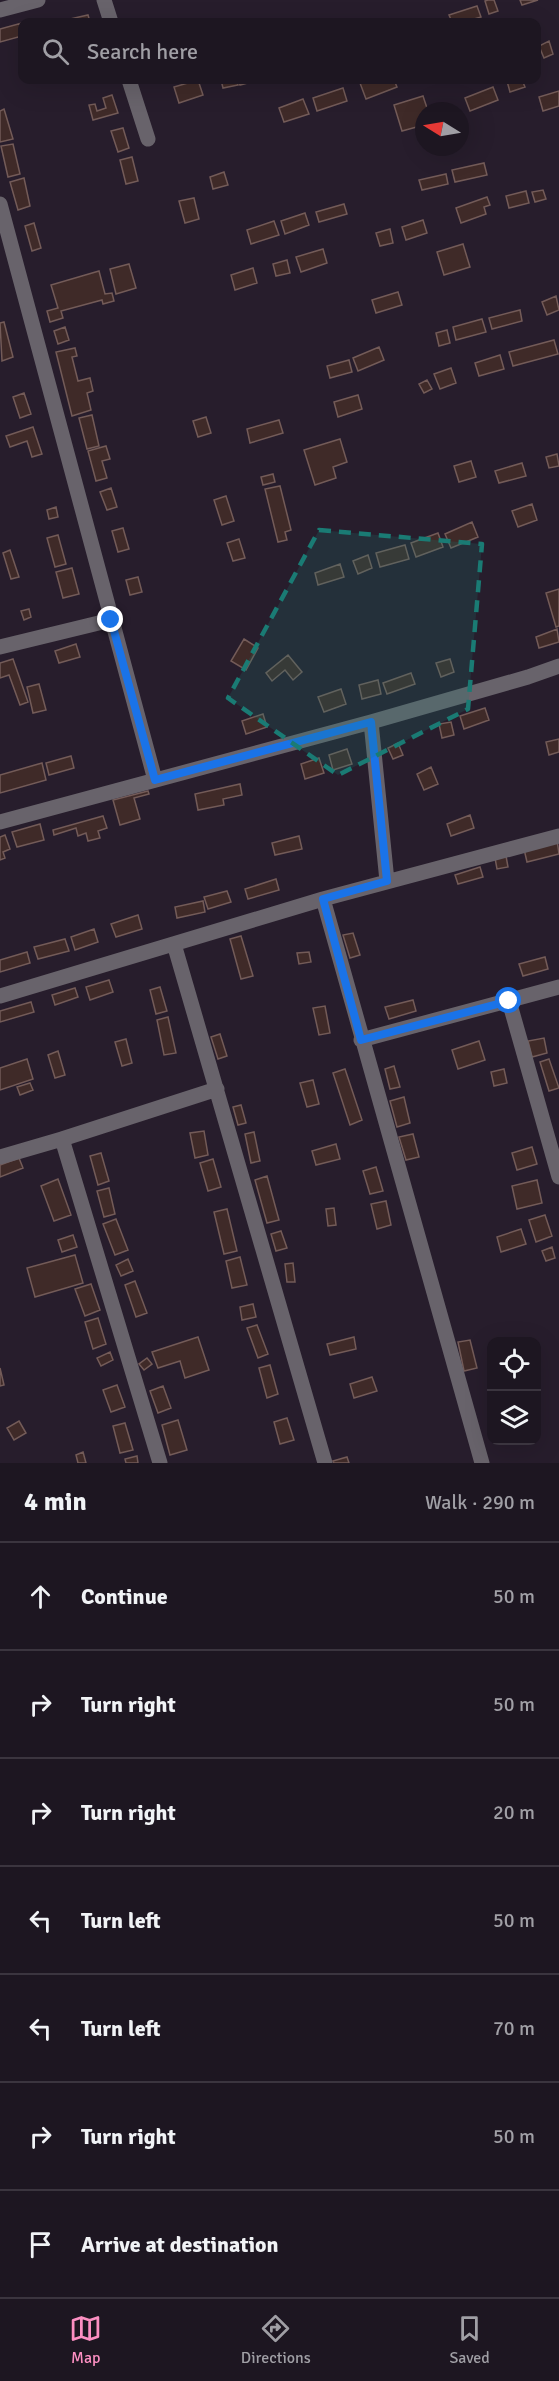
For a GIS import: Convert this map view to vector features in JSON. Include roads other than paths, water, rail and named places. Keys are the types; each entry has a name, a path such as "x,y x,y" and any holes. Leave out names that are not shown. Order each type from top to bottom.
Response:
{"street":[{"path":"0,10 38,0"},
{"path":"104,0 110,18"},
{"path":"130,84 148,139"},
{"path":"0,204 155,780"},
{"path":"0,647 111,620"},
{"path":"0,822 371,722 559,666"},
{"path":"371,722 387,881"},
{"path":"0,996 323,899 559,836"},
{"path":"323,899 482,1463"},
{"path":"174,944 325,1463"},
{"path":"361,1040 559,987"},
{"path":"509,1001 559,1177"},
{"path":"0,1157 217,1089"},
{"path":"63,1139 160,1463"}]}
